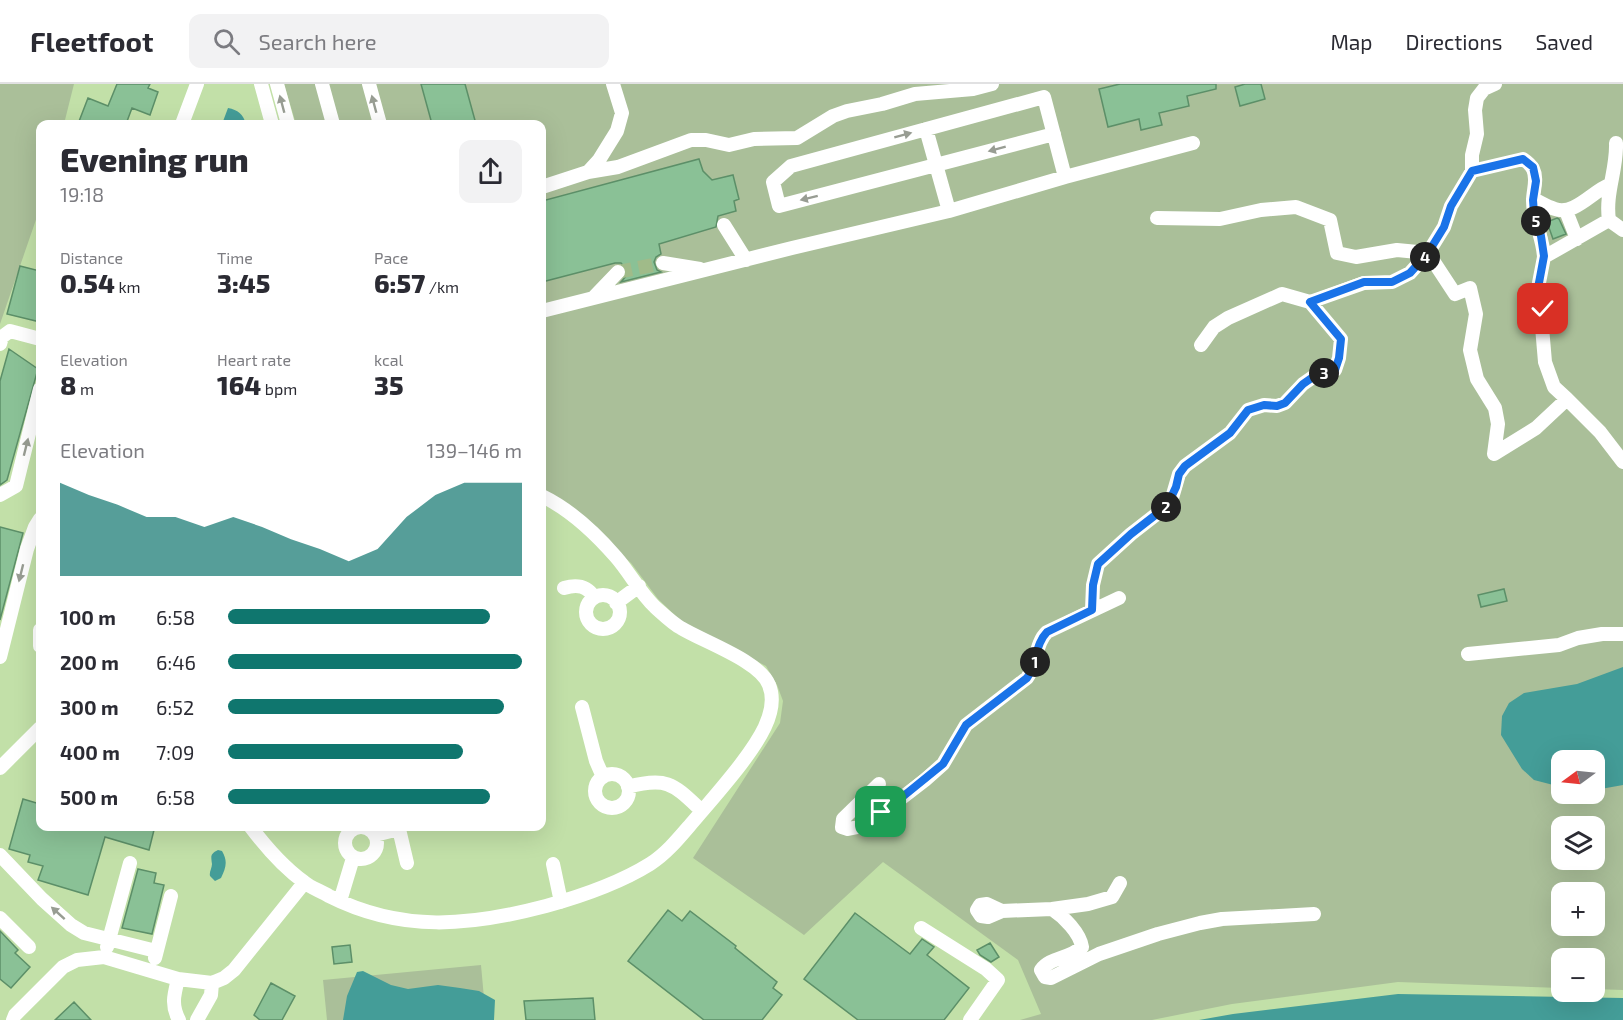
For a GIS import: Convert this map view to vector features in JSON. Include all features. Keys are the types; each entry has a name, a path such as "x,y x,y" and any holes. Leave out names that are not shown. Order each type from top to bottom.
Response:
{"street":[{"path":"184,120 197,84"},
{"path":"261,84 271,120"},
{"path":"276,84 287,120"},
{"path":"322,84 332,120"},
{"path":"369,84 379,120"},
{"path":"588,172 599,160 617,131 622,113 613,84"},
{"path":"897,99 908,84"},
{"path":"546,186 588,172 618,167 691,140 706,140 729,145 754,139 797,138 840,113 944,88 973,89 992,84"},
{"path":"1310,302 1364,282 1392,282 1410,273 1428,253 1444,227 1451,206 1472,171 1472,155 1477,134 1475,110 1477,98 1484,89 1495,84"},
{"path":"1054,134 779,206 773,182 791,166 1044,97 1054,134 1065,177"},
{"path":"926,129 949,211"},
{"path":"546,309 949,211 1193,143"},
{"path":"1616,143 1615,171 1609,185 1607,209 1609,220 1623,230"},
{"path":"1472,171 1523,159 1533,167 1536,181 1533,200 1544,256 1538,288 1543,309 1545,362 1554,387 1600,432 1623,462"},
{"path":"1533,200 1556,210 1566,211 1609,185"},
{"path":"1157,218 1220,219 1261,210 1296,207 1330,220 1337,253 1356,257 1397,250 1428,253"},
{"path":"1566,211 1576,239"},
{"path":"1544,256 1609,220"},
{"path":"724,225 746,260"},
{"path":"1428,253 1455,294 1470,288 1476,314 1470,350 1477,379 1495,408 1498,424 1494,454 1536,428 1567,399"},
{"path":"663,263 705,270"},
{"path":"594,298 618,273"},
{"path":"1092,610 1093,585 1098,564 1167,506 1179,474 1185,466 1230,433 1248,410 1264,405 1277,406 1285,403 1313,377 1335,370 1341,339 1310,302 1282,294 1214,327 1201,345"},
{"path":"0,344 2,337 10,332 36,338"},
{"path":"0,495 16,486 36,405"},
{"path":"254,831 304,883 340,901 386,918 421,923 459,922 520,913 561,902 601,888 651,863 672,846 725,785 749,753 768,720 772,704 770,687 763,673 679,627 653,605 615,556 582,523 546,503"},
{"path":"0,657 27,549 36,525"},
{"path":"564,588 572,586 586,588 594,597"},
{"path":"616,603 639,586"},
{"path":"609,596 616,603 619,613 616,623 607,628 596,628 588,621 587,606 594,597 609,596"},
{"path":"879,784 843,819 842,827 848,829 858,827 890,807 943,764 966,725 1027,678 1032,671 1042,637 1047,632 1119,598"},
{"path":"1468,654 1558,645 1578,638 1602,634 1623,634"},
{"path":"582,707 596,761 603,777"},
{"path":"0,768 36,732"},
{"path":"618,776 628,787 624,803 614,808 603,806 596,797 596,785 603,777 618,776"},
{"path":"628,787 646,782 663,782 679,790 702,811"},
{"path":"350,831 344,844 349,855 363,860 373,855 377,845 372,831"},
{"path":"375,835 391,831"},
{"path":"399,831 407,863"},
{"path":"0,855 42,899 71,925 84,933 156,951"},
{"path":"340,901 353,858"},
{"path":"104,957 130,863"},
{"path":"553,864 561,902"},
{"path":"13,1020 15,1015 63,967 76,960 104,957 178,980 212,983 224,978 234,970 304,883"},
{"path":"1002,911 1052,909 1088,904 1112,897 1120,883"},
{"path":"151,971 171,896"},
{"path":"1052,909 1076,933 1082,947 1076,953 1046,963 1041,970 1045,977 1051,978 1099,954 1158,934 1200,923 1314,914"},
{"path":"0,918 28,947"},
{"path":"921,928 986,969 998,980 970,1020"},
{"path":"178,980 173,1001 174,1012 179,1020"},
{"path":"197,1020 211,995 212,983"}],"green space":[{"path":"0,84 74,84 65,120 36,120 36,220 0,324"},
{"path":"284,84 1623,84 1623,990 1605,989 1605,948 1551,948 1551,988 1398,982 1232,1004 1152,1020 1020,1020 1041,1014 1018,960 883,862 804,935 693,858 780,723 783,701 777,685 766,666 681,621 658,599 631,563 568,506 546,492 546,120 295,120"},
{"path":"481,965 486,1020 327,1020 323,980"}],"water":[{"path":"228,108 240,113 244,120 224,120"},
{"path":"1623,667 1623,785 1605,788 1605,750 1551,750 1551,784 1534,780 1522,769 1501,735 1502,716 1509,703 1524,693 1577,684"},
{"path":"218,850 222,851 226,864 221,878 215,881 210,876 211,857"},
{"path":"363,971 391,985 408,989 438,985 479,991 495,1000 494,1020 343,1020 347,996 357,972"},
{"path":"1398,994 1551,997 1551,1002 1605,1002 1605,998 1623,998 1623,1020 1199,1020"}],"building":[{"path":"117,84 150,84 148,88 158,92 150,115 132,108 128,120 80,120 88,98 108,106"},
{"path":"421,84 465,84 475,120 431,120"},
{"path":"1120,84 1216,84 1216,89 1187,96 1189,106 1159,113 1162,125 1141,130 1139,119 1108,127 1099,89"},
{"path":"1245,84 1261,84 1265,99 1240,106 1235,87"},
{"path":"699,159 703,171 712,180 733,175 739,199 734,201 736,211 718,216 716,227 659,244 661,254 654,262 657,270 661,272 621,282 627,275 621,263 546,281 546,200"},
{"path":"1557,218 1566,234 1553,239 1547,222"},
{"path":"20,266 36,270 36,321 7,314"},
{"path":"9,349 36,368 36,376 7,480 0,485 0,381"},
{"path":"0,527 23,533 0,620"},
{"path":"1504,589 1507,601 1481,607 1478,595"},
{"path":"23,799 36,803 36,831 154,831 149,850 105,837 88,895 38,880 43,866 28,862 30,855 9,849"},
{"path":"138,869 156,873 154,883 164,885 152,934 122,928"},
{"path":"668,910 682,921 690,911 736,946 735,948 777,982 773,988 782,995 762,1020 704,1020 628,961"},
{"path":"855,913 910,954 922,939 934,947 927,955 969,988 944,1020 858,1020 804,979"},
{"path":"0,931 18,950 15,953 30,967 11,988 0,979"},
{"path":"990,943 999,957 991,962 980,955 977,950"},
{"path":"350,945 352,962 334,964 332,947"},
{"path":"271,983 295,996 282,1020 260,1020 254,1015"},
{"path":"593,998 595,1020 526,1020 524,1001"},
{"path":"74,1002 91,1020 55,1020"}],"tunnel":[{"path":"618,272 663,263"}],"route":[{"path":"881,812 943,764 966,725 1027,678 1032,671 1042,637 1047,632 1092,610 1093,585 1098,564 1167,506 1172,498 1179,474 1185,466 1230,433 1248,410 1264,405 1277,406 1285,403 1313,377 1335,370 1341,339 1310,302 1364,282 1392,282 1410,273 1428,253 1444,227 1451,206 1472,171 1523,159 1533,167 1536,181 1533,200 1534,213 1544,256 1538,288 1543,309"}]}
